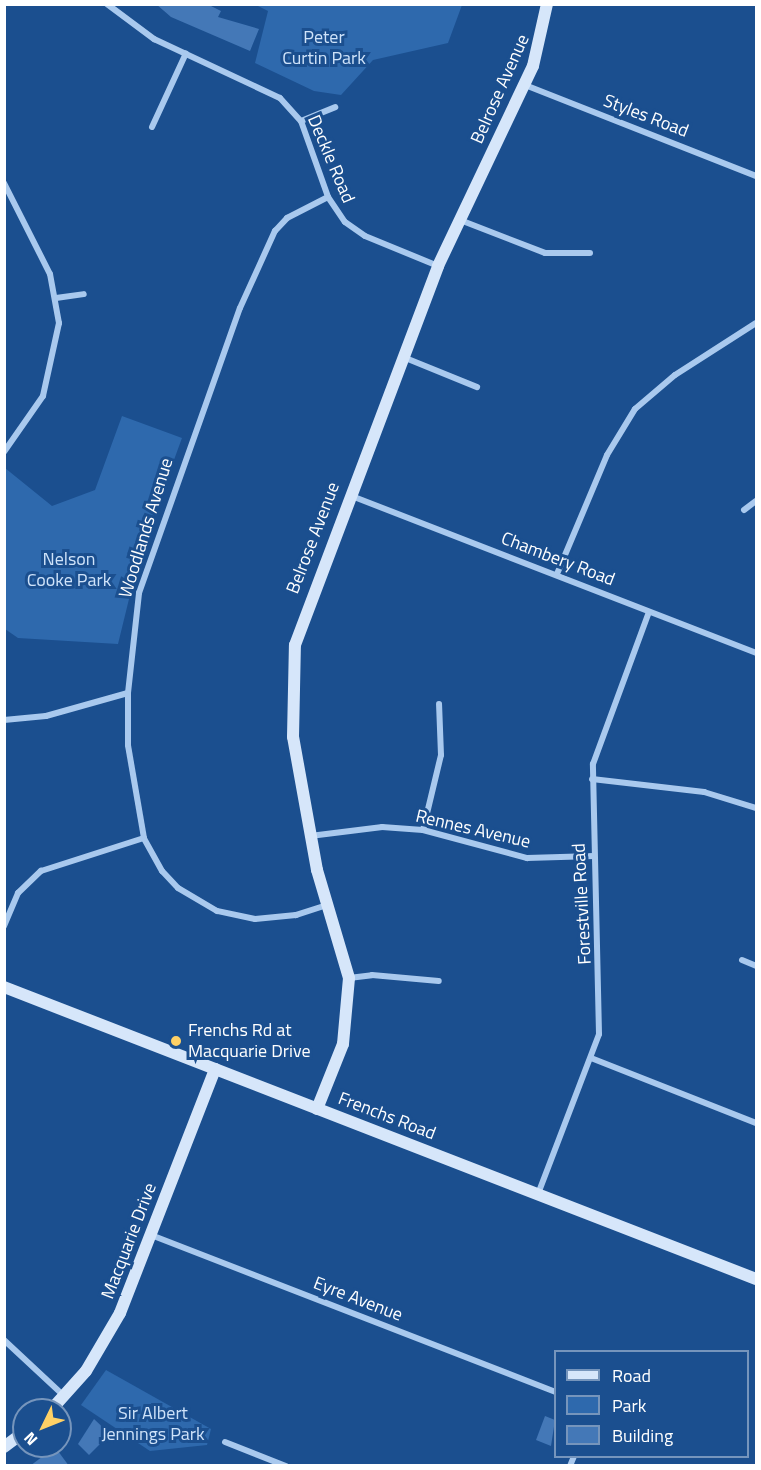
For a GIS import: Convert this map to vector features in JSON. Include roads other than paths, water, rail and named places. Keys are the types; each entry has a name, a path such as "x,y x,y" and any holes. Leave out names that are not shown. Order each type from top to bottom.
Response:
{"street":[{"name":"Deckle Road","path":"107,4 154,39 264,88 301,121 328,197 354,230 438,266"},
{"name":"Belrose Avenue","path":"317,1109 343,1044 349,978 309,836 292,737 291,673 302,618 438,266 525,85 539,50 547,4"},
{"path":"152,127 186,53"},
{"name":"Styles Road","path":"525,85 756,177"},
{"path":"301,121 335,107"},
{"path":"4,183 38,244 56,298 59,323 52,374 32,420 4,452"},
{"name":"Woodlands Avenue","path":"327,905 296,915 255,919 217,911 178,888 144,838 128,745 128,693 138,593 240,308 275,231 287,218 328,197"},
{"path":"459,220 545,253 590,253"},
{"path":"56,298 84,294"},
{"path":"557,574 607,455 635,408 675,375 756,323"},
{"path":"403,357 477,387"},
{"name":"Chambery Road","path":"349,495 756,653"},
{"path":"744,510 756,501"},
{"name":"Forestville Road","path":"538,1194 591,1058 602,1016 592,779 597,749 650,612"},
{"path":"4,720 46,716 128,693"},
{"path":"423,830 441,755 439,704"},
{"path":"592,779 704,792 756,808"},
{"name":"Rennes Avenue","path":"309,836 382,827 423,830 527,858 594,856"},
{"path":"4,926 18,893 41,871 144,838"},
{"path":"742,960 756,966"},
{"path":"349,978 372,975 439,981"},
{"name":"Frenchs Road","path":"4,987 756,1279"},
{"path":"591,1058 756,1123"},
{"name":"Macquarie Drive","path":"64,1397 105,1342 151,1235 215,1069"},
{"name":"Eyre Avenue","path":"151,1235 554,1392"},
{"path":"4,1340 64,1397"},
{"path":"225,1442 286,1466"}],"place":[{"name":"Frenchs Rd at Macquarie Drive","path":"176,1041"}],"park label":[{"name":"Peter Curtin Park","path":"324,48"},
{"name":"Nelson Cooke Park","path":"69,570"},
{"name":"Sir Albert Jennings Park","path":"153,1424"}]}
